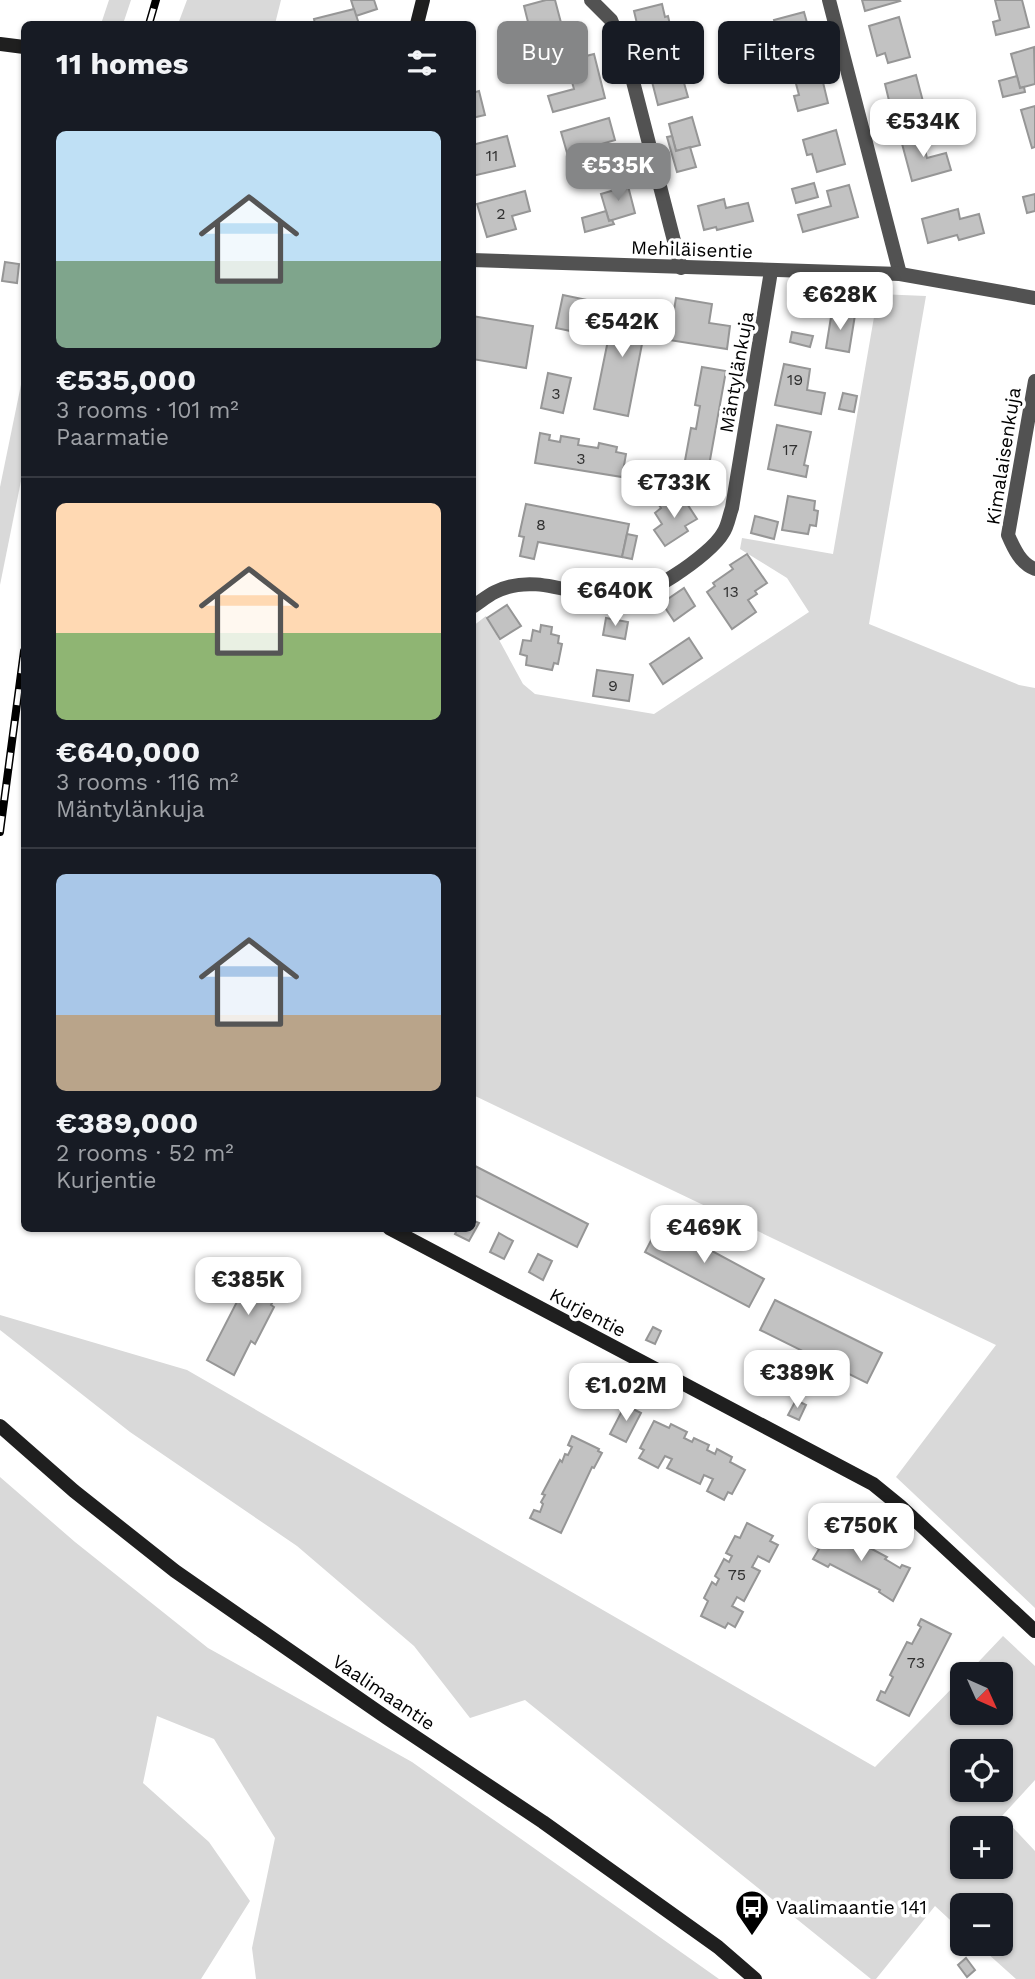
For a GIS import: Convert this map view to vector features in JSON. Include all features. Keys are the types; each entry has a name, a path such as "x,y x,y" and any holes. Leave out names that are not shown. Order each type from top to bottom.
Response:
{"main road":[{"path":"418,21 423,0"},
{"path":"0,44 21,47"},
{"name":"Kurjentie","path":"397,1232 873,1484 1035,1631"},
{"name":"Vaalimaantie","path":"0,1426 74,1491 175,1571 543,1822 718,1947 755,1979"}],"street":[{"path":"591,0 611,20 628,62 681,268"},
{"path":"829,0 900,274"},
{"name":"Mehiläisentie","path":"476,260 900,274 1035,298"},
{"name":"Mäntylänkuja","path":"476,604 497,591 529,583 619,600 643,593 683,569 706,553 723,534 732,508 771,271"},
{"name":"Kimalaisenkuja","path":"1035,381 1009,535 1016,552 1030,568 1035,569"}],"shaded area":[{"path":"109,0 131,0 124,21 102,21"},
{"path":"187,0 281,0 276,21 179,21"},
{"path":"878,294 926,296 869,624 1019,685 1035,688 1035,1608 896,1477 996,1345 476,1096 476,624 486,616 523,684 535,694 654,714 809,612 787,578 740,549 742,538 833,554"},
{"path":"21,385 21,481 0,585 0,487"},
{"path":"0,1315 187,1370 875,1767 950,1690 950,1726 1013,1726 1013,1662 978,1662 1003,1636 1035,1666 1035,1780 1002,1816 950,1816 950,1879 1013,1879 1013,1828 1035,1851 1035,1979 1016,1979 990,1956 1013,1956 1013,1893 950,1893 950,1920 935,1906 876,1979 871,1979 525,1700 470,1718 414,1646 297,1546 130,1432 0,1330"},
{"path":"0,1477 75,1542 208,1648 412,1762 719,1979 256,1979 252,1948 275,1838 214,1739 157,1716 143,1783 209,1842 250,1901 201,1979 0,1979"}],"building":[{"path":"351,0 374,0 377,9 356,16"},
{"path":"555,0 561,21 528,21 524,6"},
{"path":"862,0 899,0 900,1 865,11"},
{"path":"995,0 1022,0 1029,27 996,35 993,22 1000,20"},
{"path":"662,4 665,17 668,16 669,21 636,21 634,11"},
{"path":"354,9 358,21 314,21"},
{"path":"804,12 807,21 774,21"},
{"path":"899,17 910,57 888,63 885,53 877,56 869,26"},
{"path":"1034,47 1035,84 1020,88 1011,54"},
{"path":"594,54 605,98 553,112 548,96 574,89 573,84 588,84 588,56"},
{"path":"916,75 925,109 893,117 885,84"},
{"path":"1017,76 1020,88 1024,87 1025,92 1003,97 999,81"},
{"path":"653,84 684,84 688,97 658,105"},
{"path":"796,84 823,84 828,103 798,111 794,96 799,95"},
{"path":"479,91 485,115 476,117 476,92"},
{"path":"1035,106 1035,147 1032,148 1021,110"},
{"path":"692,117 700,145 676,151 669,124"},
{"path":"609,118 615,140 595,146 597,155 570,163 561,132"},
{"path":"836,130 845,164 817,172 812,154 807,155 803,140"},
{"path":"921,134 927,158 946,153 951,170 912,181 901,140"},
{"path":"507,136 515,166 476,175 476,144"},
{"path":"672,136 676,151 690,147 696,167 677,172 667,137"},
{"path":"814,183 818,197 796,203 792,189"},
{"path":"849,185 858,217 803,232 798,215 831,206 827,191"},
{"path":"628,186 635,213 609,221 601,194"},
{"path":"525,191 530,211 512,216 516,229 487,237 477,204"},
{"path":"1035,194 1035,211 1027,213 1023,197"},
{"path":"724,199 726,208 748,203 753,221 717,230 716,227 704,230 698,206"},
{"path":"958,209 960,219 979,214 984,233 959,240 957,235 928,243 922,219"},
{"path":"606,211 609,221 612,220 614,224 585,232 582,218"},
{"path":"5,262 19,264 17,283 2,281"},
{"path":"563,295 587,300 580,333 556,328"},
{"path":"676,298 712,304 709,323 730,326 727,349 669,340"},
{"path":"616,301 649,308 628,416 594,409"},
{"path":"832,311 855,315 849,352 826,348"},
{"path":"476,317 533,326 526,368 476,360"},
{"path":"792,332 813,336 810,347 790,342"},
{"path":"784,364 810,369 807,390 825,393 821,414 775,405"},
{"path":"702,367 726,371 708,471 684,466 691,428 696,429 700,406 695,405"},
{"path":"548,373 571,378 563,413 541,408"},
{"path":"843,393 857,396 854,412 839,409"},
{"path":"777,425 811,432 804,465 808,466 806,477 768,469"},
{"path":"540,433 550,435 549,440 560,442 561,436 579,439 578,445 598,448 599,443 617,447 616,452 626,454 622,477 535,463"},
{"path":"682,496 697,519 685,526 688,531 665,546 654,530 662,524 655,513 661,508 659,505 671,497 673,501"},
{"path":"788,496 815,501 814,510 818,511 816,526 810,525 808,534 782,530"},
{"path":"526,504 629,524 622,557 538,542 534,559 520,556 524,537 519,536"},
{"path":"755,516 778,522 774,539 751,533"},
{"path":"627,534 637,536 632,559 622,557"},
{"path":"747,554 767,583 748,600 756,612 732,629 707,592 715,586 713,583 733,569 730,565"},
{"path":"684,588 695,606 674,621 662,603"},
{"path":"507,605 521,626 500,639 487,618"},
{"path":"606,618 628,622 625,639 603,635"},
{"path":"541,625 552,627 551,634 559,636 558,643 562,644 558,664 554,663 552,670 526,665 527,656 520,654 523,640 531,641 533,630 540,632"},
{"path":"689,638 702,658 663,684 650,664"},
{"path":"597,670 633,675 629,701 593,696"},
{"path":"476,1167 588,1224 577,1247 476,1196"},
{"path":"660,1223 764,1279 749,1307 645,1252"},
{"path":"456,1232 474,1232 469,1241 455,1234"},
{"path":"499,1233 513,1241 504,1259 490,1252"},
{"path":"538,1254 552,1261 543,1280 529,1272"},
{"path":"259,1259 287,1274 255,1344 251,1341 234,1375 207,1360"},
{"path":"775,1300 882,1353 867,1383 760,1330"},
{"path":"653,1327 661,1331 655,1344 646,1340"},
{"path":"796,1400 806,1405 799,1420 788,1415"},
{"path":"625,1405 641,1413 626,1442 610,1434"},
{"path":"654,1421 669,1428 671,1424 687,1432 684,1438 692,1442 694,1438 709,1445 707,1450 715,1454 717,1449 732,1457 730,1462 745,1470 732,1494 728,1492 724,1500 707,1491 713,1479 704,1475 700,1484 667,1468 672,1459 665,1456 658,1468 639,1458 644,1450 640,1448"},
{"path":"572,1436 602,1453 594,1468 592,1467 561,1533 530,1518 534,1510 540,1512 545,1495 542,1494 560,1460 562,1462 565,1454 568,1455 572,1447 568,1445"},
{"path":"747,1523 773,1536 770,1541 778,1545 769,1562 758,1556 752,1567 760,1571 744,1601 737,1597 732,1606 743,1612 735,1627 728,1623 725,1628 701,1616 708,1601 704,1598 712,1582 716,1585 719,1579 715,1576 724,1559 729,1562 732,1556 726,1553 735,1536 740,1538"},
{"path":"829,1528 852,1542 853,1539 887,1557 885,1559 900,1568 902,1565 910,1568 893,1601 879,1592 880,1590 830,1564 828,1567 813,1559 824,1531 826,1533"},
{"path":"921,1619 951,1634 909,1716 877,1700 881,1691 885,1693 893,1677 890,1675 907,1642 912,1644 921,1627 918,1625"},
{"path":"966,1958 975,1970 967,1977 958,1965"}],"railway":[{"path":"150,21 156,0"},
{"path":"0,832 21,674"}],"place":[{"name":"Vaalimaantie 141","path":"752,1937"}]}
